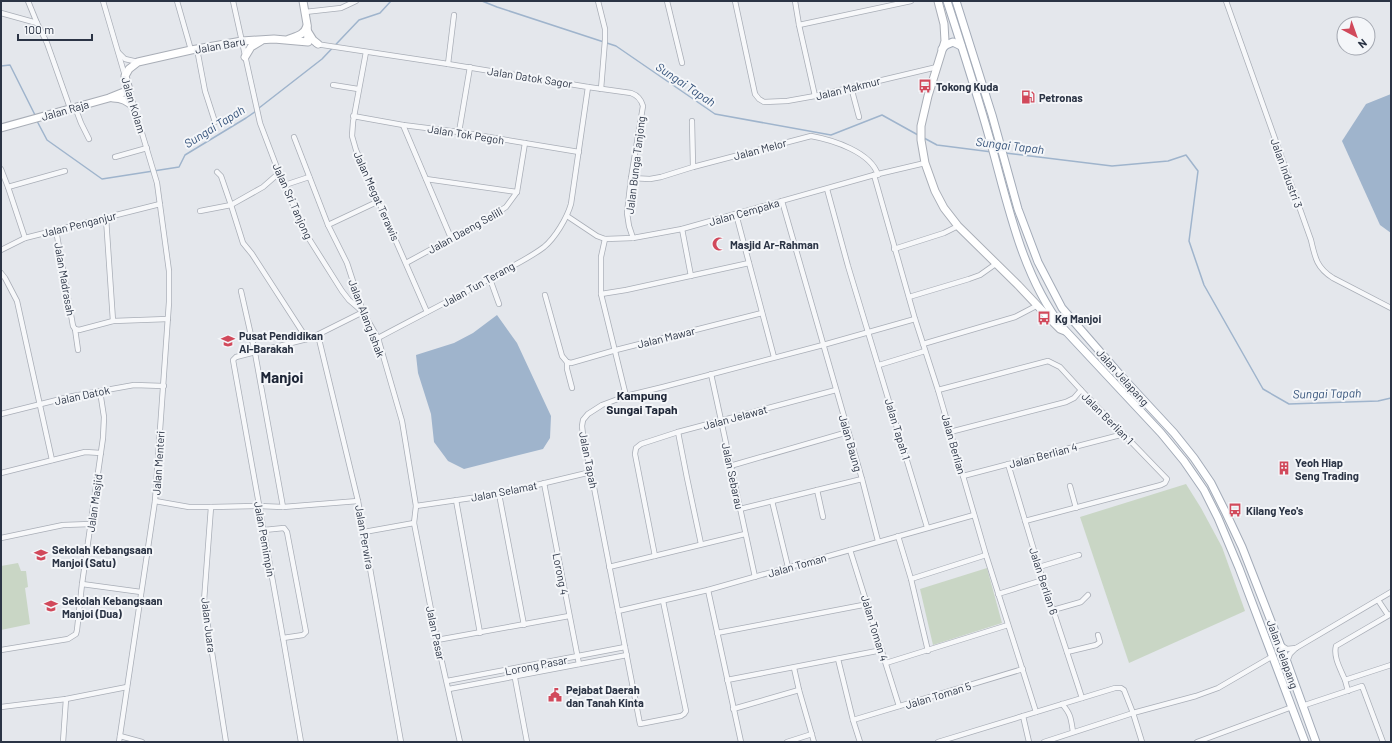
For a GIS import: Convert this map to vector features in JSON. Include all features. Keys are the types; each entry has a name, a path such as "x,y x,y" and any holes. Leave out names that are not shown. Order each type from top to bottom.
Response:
{"main road":[{"path":"303,1 308,42"},
{"path":"933,1 941,30 942,49"},
{"path":"938,1 945,30 945,41 928,96 921,126 922,151 935,191 944,208 958,226 1038,305 1060,329 1067,332"},
{"name":"Jalan Jelapang","path":"947,1 1028,267 1050,310 1067,332 1161,433 1184,461 1204,490 1218,518 1239,568 1305,742"},
{"name":"Jalan Jelapang","path":"958,3 1000,142 1018,209 1038,262 1062,308 1122,377 1174,433 1207,476 1242,547 1281,646 1316,742"},
{"path":"287,40 301,35 307,27"},
{"path":"307,27 313,40 320,45"},
{"name":"Jalan Baru","path":"138,62 242,41 265,39 308,42"},
{"path":"245,57 251,47 265,39"},
{"path":"942,49 952,42 956,42 961,46"},
{"path":"119,94 124,86 125,78 129,69 138,62"},
{"name":"Jalan Kolam","path":"125,78 129,90"},
{"name":"Jalan Raja","path":"1,128 72,107 109,98 129,90"},
{"path":"109,98 120,98 126,100 134,107"},
{"path":"1042,294 1053,307 1062,308 1060,314 1067,332"}],"street":[{"path":"28,1 36,23 47,43 72,107 89,139"},
{"name":"Jalan Kolam","path":"103,1 125,78"},
{"path":"177,1 194,50 204,91 215,122"},
{"name":"Jalan Sri Tanjong","path":"233,1 260,123 279,173 306,234 342,291 349,300 363,312"},
{"path":"305,12 341,8 356,1"},
{"path":"598,1 605,29 601,89"},
{"path":"667,1 682,63"},
{"name":"Jalan Makmur","path":"735,1 755,94 759,100 764,102 787,101 815,96 937,67"},
{"path":"795,1 815,96"},
{"path":"799,25 891,3 911,1"},
{"name":"Jalan Industri 3","path":"1226,1 1311,240 1318,266 1326,274 1391,308"},
{"path":"2,15 36,23"},
{"path":"448,64 454,15"},
{"name":"Jalan Baru","path":"308,42 342,48"},
{"name":"Jalan Datok Sagor","path":"342,48 470,67 588,87 573,194 567,216"},
{"name":"Jalan Kolam","path":"118,52 125,59 138,62"},
{"name":"Jalan Megat Terawis","path":"366,52 358,89 352,136 356,150 427,312"},
{"path":"459,132 470,67"},
{"path":"333,85 358,89"},
{"name":"Jalan Bunga Tanjong","path":"588,87 631,93 642,102 643,106 631,178 627,213 633,238"},
{"path":"851,87 860,117"},
{"name":"Jalan Kolam","path":"129,90 157,183"},
{"name":"Jalan Tok Pegoh","path":"354,116 579,152"},
{"path":"692,121 693,167"},
{"path":"403,125 451,238"},
{"name":"Jalan Melor","path":"631,178 650,179 661,177 693,167 811,136 827,139 849,148 868,160 876,168 876,175"},
{"name":"Jalan Alang Ishak","path":"294,137 328,225 346,263 363,312 378,338 402,421 416,506 415,512"},
{"name":"Jalan Daeng Selili","path":"406,263 506,207 517,192 525,143"},
{"path":"114,157 147,148"},
{"name":"Jalan Cempaka","path":"567,216 588,232 605,239 633,238 682,229 876,175 925,163"},
{"path":"1,169 25,238"},
{"path":"8,187 65,171"},
{"path":"217,172 221,176 243,243 252,254 307,339"},
{"path":"200,211 231,204 263,187 279,173"},
{"name":"Jalan Berlian","path":"876,175 894,248 922,344 938,390 986,555 1036,712"},
{"path":"285,185 309,177"},
{"path":"426,179 517,192"},
{"name":"Jalan Menteri","path":"119,742 155,501 164,386 169,271 157,183"},
{"name":"Jalan Tapah 1","path":"827,189 848,266 869,331 927,528"},
{"path":"328,225 379,201"},
{"name":"Jalan Baung","path":"782,201 862,479 878,541"},
{"name":"Jalan Penganjur","path":"1,250 25,238 160,204"},
{"path":"736,214 774,357"},
{"name":"Jalan Tun Terang","path":"378,338 490,279 544,247 551,240 567,216"},
{"path":"106,218 113,321"},
{"path":"894,248 944,233 958,226"},
{"path":"682,229 691,276"},
{"name":"Jalan Madrasah","path":"56,230 73,326 75,329 78,330 113,321 168,319"},
{"path":"605,239 601,257 601,294 616,350 626,396"},
{"path":"601,294 626,290 749,263"},
{"path":"909,297 970,279 980,275 997,264"},
{"path":"1,273 6,278 17,301 52,460"},
{"path":"490,279 499,304"},
{"path":"241,291 255,353 283,507"},
{"path":"545,295 562,356 569,362 567,369 572,388"},
{"path":"922,344 1015,317 1038,305"},
{"path":"255,353 318,335 363,312"},
{"name":"Jalan Mawar","path":"569,362 762,312"},
{"name":"Jalan Tapah","path":"663,601 686,711 681,716 640,724 591,472 582,434 583,420 595,409 626,396 823,345 915,319"},
{"path":"75,329 78,350"},
{"name":"Jalan Perwira","path":"318,335 358,501 402,742"},
{"path":"879,365 925,351"},
{"name":"Jalan Pemimpin","path":"255,353 236,357 233,360 284,638 301,742"},
{"name":"Jalan Berlian 1","path":"938,390 1048,361 1060,367 1080,390 1167,479 1162,485 1076,508"},
{"name":"Jalan Sebarau","path":"711,374 755,577"},
{"name":"Jalan Datok","path":"1,414 39,404 134,384 164,386"},
{"name":"Jalan Jelawat","path":"655,556 635,454 636,448 641,444 678,432 836,390"},
{"path":"950,432 1066,402 1074,398 1080,390"},
{"name":"Jalan Masjid","path":"1,650 68,639 72,637 77,630 82,584 101,453 104,417 100,391"},
{"path":"678,432 701,544"},
{"path":"730,466 848,432"},
{"name":"Jalan Berlian 4","path":"963,476 1124,434"},
{"path":"1,473 85,452 101,453"},
{"name":"Jalan Berlian 6","path":"1008,464 1043,580 1082,698"},
{"name":"Jalan Selamat","path":"416,506 499,494 591,472"},
{"path":"740,509 862,479"},
{"name":"Lorong 4","path":"544,484 578,664"},
{"path":"1025,521 1076,508 1070,486"},
{"path":"817,490 823,517"},
{"path":"499,494 524,625"},
{"path":"456,500 480,633"},
{"path":"155,501 189,507 211,508 259,506 283,507 358,501"},
{"path":"772,501 788,567"},
{"name":"Jalan Juara","path":"211,508 204,601 226,742"},
{"name":"Jalan Pasar","path":"415,512 414,523 437,640 460,742"},
{"name":"Jalan Toman","path":"618,611 708,590 974,515"},
{"path":"364,532 414,523"},
{"path":"1,538 63,525 91,524"},
{"path":"264,530 284,528 287,532 306,632 303,636 284,638"},
{"path":"609,567 745,534"},
{"path":"898,536 911,580 928,651"},
{"name":"Jalan Toman 4","path":"850,550 899,706"},
{"path":"911,580 986,555"},
{"path":"1039,567 1079,555"},
{"path":"998,594 1043,580"},
{"path":"82,584 141,592"},
{"path":"708,590 741,742"},
{"path":"1287,662 1290,654 1296,648 1391,592"},
{"path":"1053,610 1081,602 1088,595"},
{"path":"1348,691 1337,660 1336,646 1390,615 1378,600"},
{"path":"718,633 868,604"},
{"path":"437,640 569,616"},
{"path":"886,663 1008,625"},
{"path":"1067,652 1096,645 1100,640 1098,635"},
{"path":"1281,646 1287,649 1296,648"},
{"name":"Lorong Pasar","path":"447,681 625,647"},
{"path":"727,680 882,650"},
{"name":"Lorong Pasar","path":"449,689 627,655"},
{"path":"1044,742 1133,713 1196,696 1218,688 1273,656"},
{"path":"838,659 860,742"},
{"path":"1345,680 1391,665"},
{"path":"794,668 814,742"},
{"path":"513,669 527,742"},
{"name":"Jalan Toman 5","path":"853,720 1023,669"},
{"path":"1302,706 1362,686 1383,742"},
{"path":"1,707 66,699 127,687"},
{"path":"938,742 1115,688 1121,688 1124,690 1133,713 1142,742"},
{"path":"733,709 799,690"},
{"path":"63,742 66,699"},
{"path":"1062,704 1071,717 1072,732"},
{"path":"1197,742 1292,708"},
{"path":"1022,716 1029,742"},
{"path":"788,742 812,734"},
{"path":"120,736 142,742"}],"green space":[{"path":"1186,484 1222,547 1245,611 1129,663 1080,517"},
{"path":"18,563 21,571 26,571 28,587 25,588 30,624 1,630 1,566"},
{"path":"987,568 1002,623 933,645 920,589"}],"water":[{"path":"1391,94 1391,233 1380,225 1342,141 1366,104"},
{"path":"497,315 517,343 551,416 550,438 543,449 464,469 448,461 434,442 431,414 418,373 416,355 454,343 473,333"}],"waterway":[{"name":"Sungai Tapah","path":"259,108 322,59 359,20 380,13 391,1"},
{"name":"Sungai Tapah","path":"482,1 616,46 715,114 831,135 882,115 918,135"},
{"name":"Sungai Tapah","path":"1,66 10,65 35,115"},
{"name":"Sungai Tapah","path":"37,121 47,140 102,179 179,167 185,155 256,111"},
{"name":"Sungai Tapah","path":"924,138 937,145 992,152"},
{"name":"Sungai Tapah","path":"1005,153 1112,166 1168,161 1186,155 1198,171 1189,241 1204,285 1263,389 1289,404 1378,401 1391,398"}],"place":[{"name":"Tokong Kuda","path":"925,86"},
{"name":"Petronas","path":"1028,97"},
{"name":"Masjid Ar-Rahman","path":"719,244"},
{"name":"Kg Manjoi","path":"1044,318"},
{"name":"Pusat Pendidikan Al-Barakah","path":"228,341"},
{"name":"Yeoh Hiap Seng Trading","path":"1284,468"},
{"name":"Kilang Yeo's","path":"1235,510"},
{"name":"Sekolah Kebangsaan Manjoi (Satu)","path":"41,555"},
{"name":"Sekolah Kebangsaan Manjoi (Dua)","path":"51,606"},
{"name":"Pejabat Daerah dan Tanah Kinta","path":"555,695"}],"district":[{"name":"Manjoi","path":"282,377"},
{"name":"Kampung Sungai Tapah","path":"642,402"}]}
